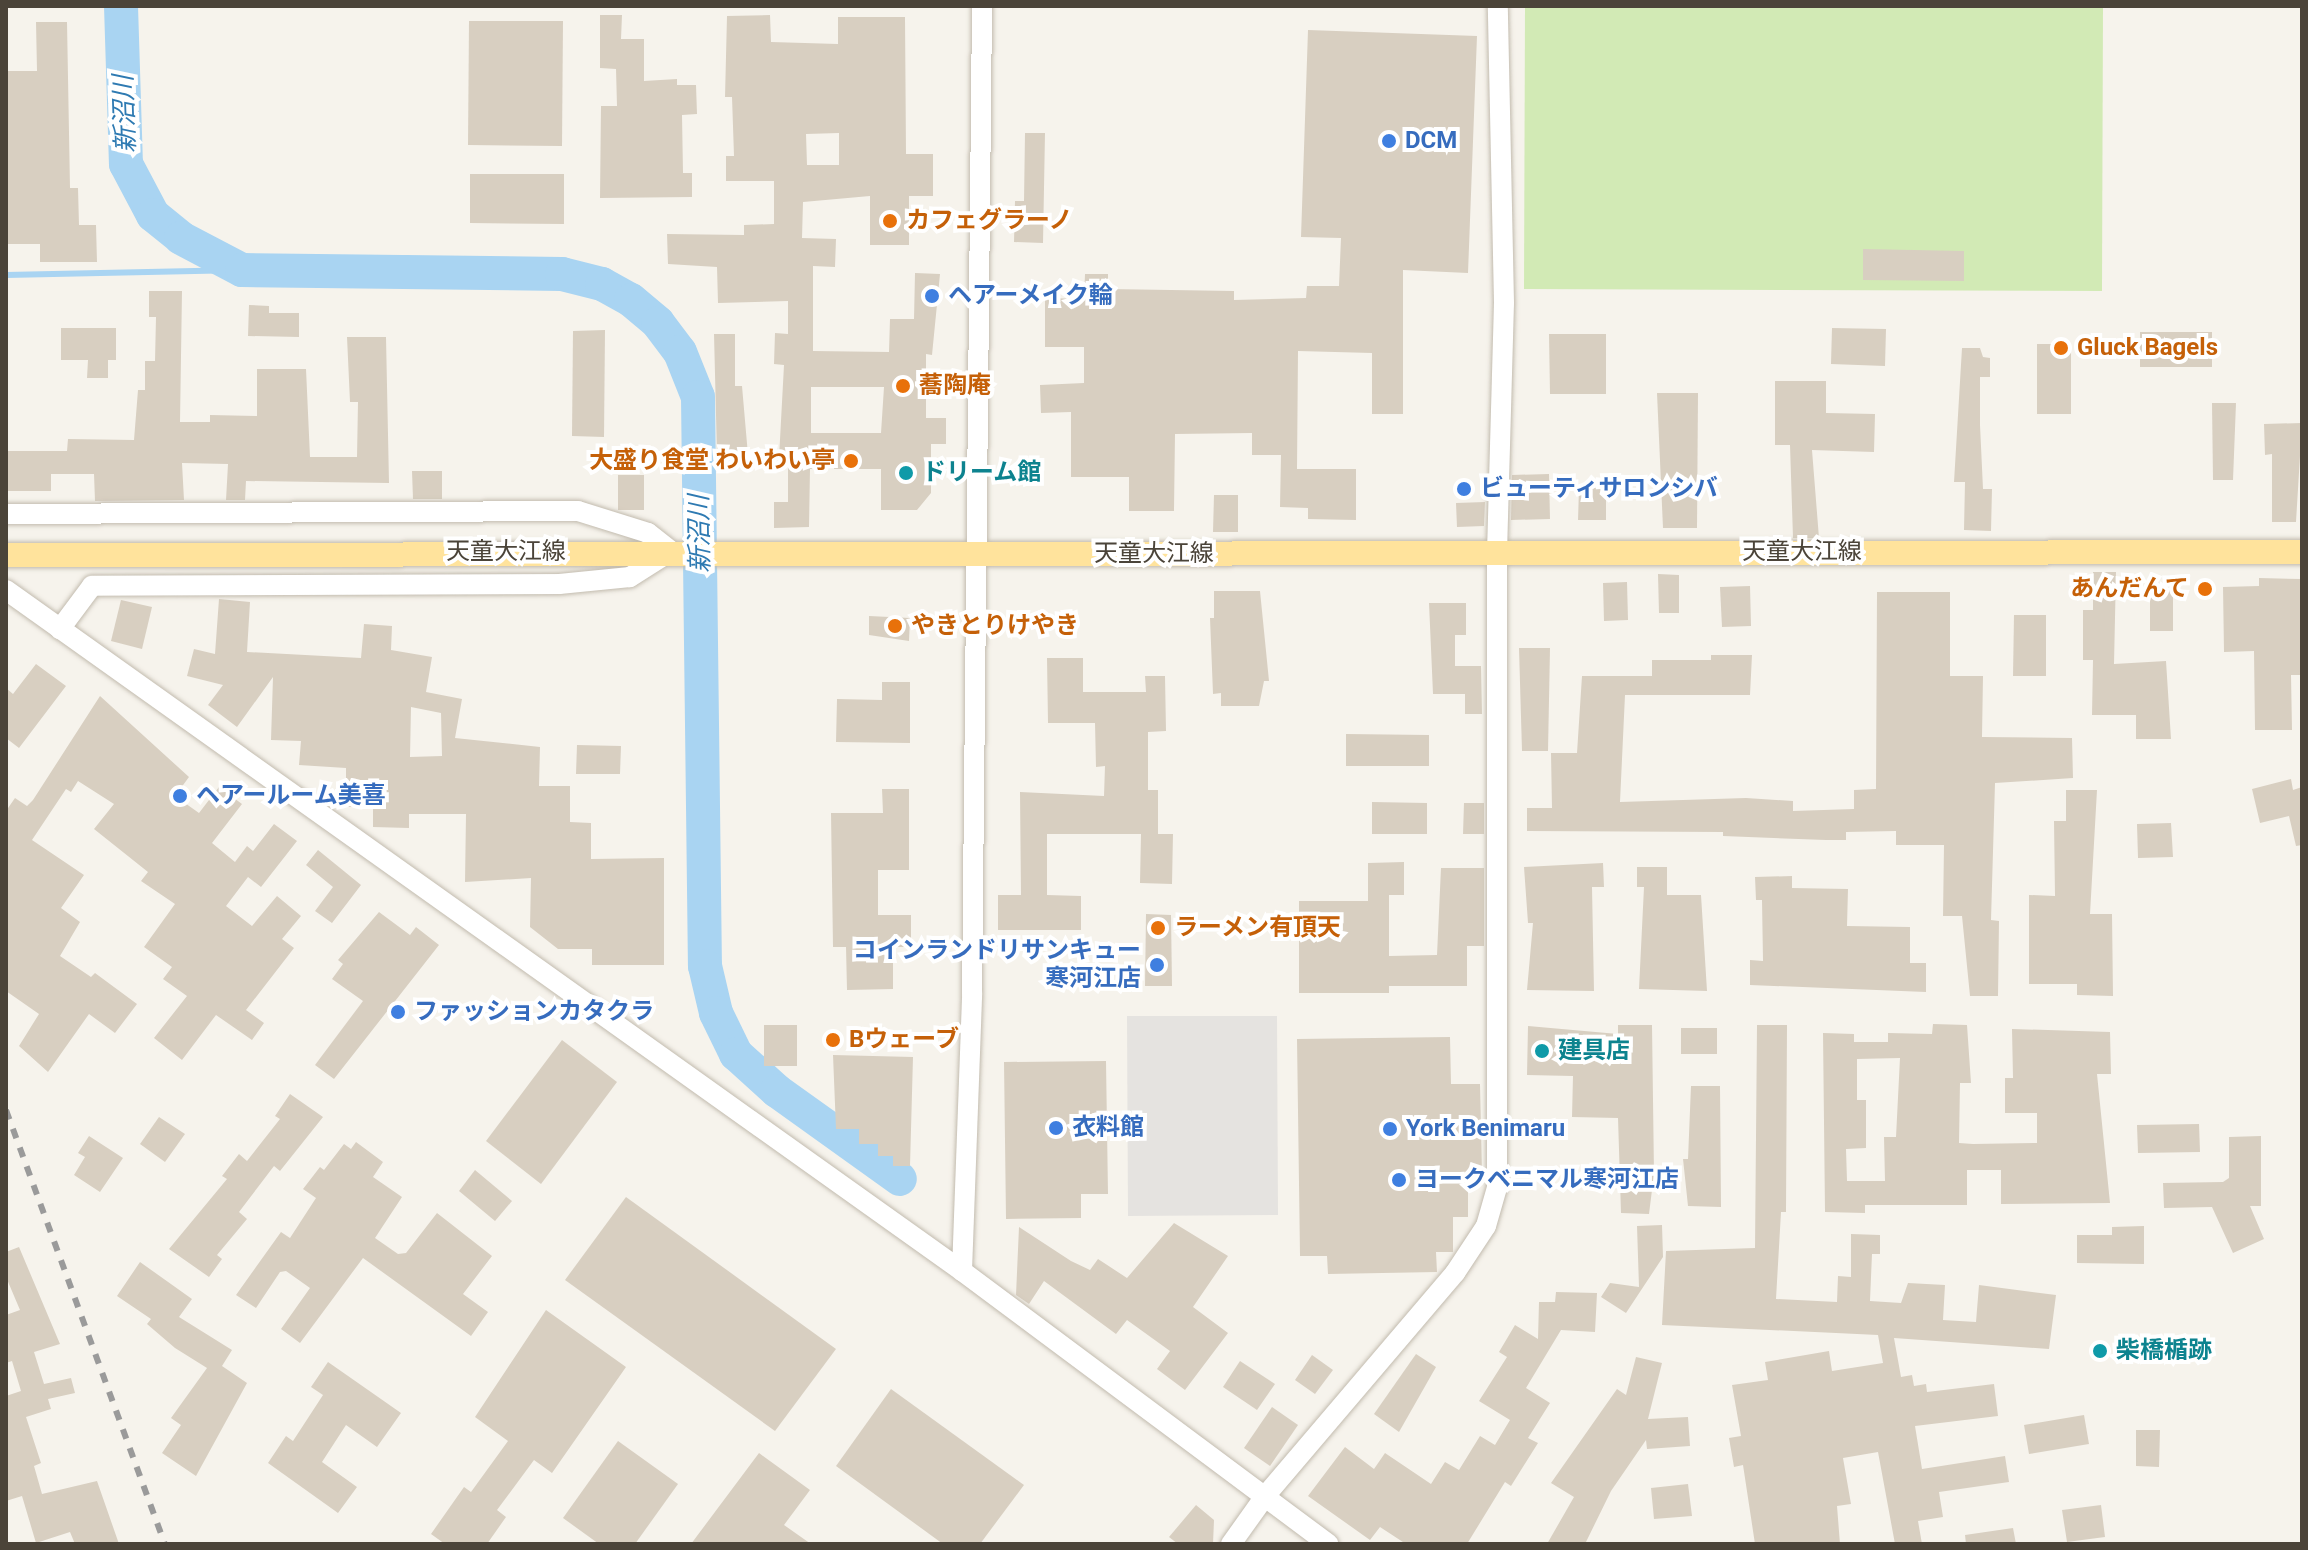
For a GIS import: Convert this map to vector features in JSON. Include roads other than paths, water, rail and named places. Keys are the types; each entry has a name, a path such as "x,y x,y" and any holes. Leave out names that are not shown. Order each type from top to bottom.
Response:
{"main road":[{"name":"天童大江線","path":"6,555 679,551 973,555 2302,552"}],"street":[{"path":"962,1271 972,994 973,555 982,6"},
{"path":"1231,1544 1266,1495 1455,1273 1493,1210 1499,1083 1497,553 1504,303 1498,6"},
{"path":"6,514 578,511 648,533 679,551"},
{"path":"60,629 92,586 559,584 630,577 679,551"},
{"path":"6,590 962,1271 1328,1544"}],"waterway":[{"name":"新沼川","path":"121,6 126,164 153,215 181,238 242,270 562,274 602,284 631,300 658,323 680,352 698,397 705,966 716,1013 736,1054 777,1091 900,1179"},
{"path":"6,275 242,270"}],"railway":[{"path":"6,1110 165,1544"}],"place":[{"name":"DCM","path":"1389,141"},
{"name":"カフェグラーノ","path":"890,221"},
{"name":"ヘアーメイク輪","path":"932,296"},
{"name":"Gluck Bagels","path":"2061,348"},
{"name":"蕎陶庵","path":"903,386"},
{"name":"大盛り食堂 わいわい亭","path":"851,461"},
{"name":"ドリーム館","path":"906,473"},
{"name":"ビューティサロンシバ","path":"1464,489"},
{"name":"あんだんて","path":"2205,589"},
{"name":"やきとりけやき","path":"895,626"},
{"name":"ヘアールーム美喜","path":"180,796"},
{"name":"ラーメン有頂天","path":"1158,928"},
{"name":"コインランドリサンキュー 寒河江店","path":"1157,965"},
{"name":"ファッションカタクラ","path":"398,1012"},
{"name":"Bウェーブ","path":"833,1040"},
{"name":"建具店","path":"1542,1051"},
{"name":"衣料館","path":"1056,1128"},
{"name":"York Benimaru","path":"1390,1129"},
{"name":"ヨークベニマル寒河江店","path":"1399,1180"},
{"name":"柴橋楯跡","path":"2100,1351"}]}
